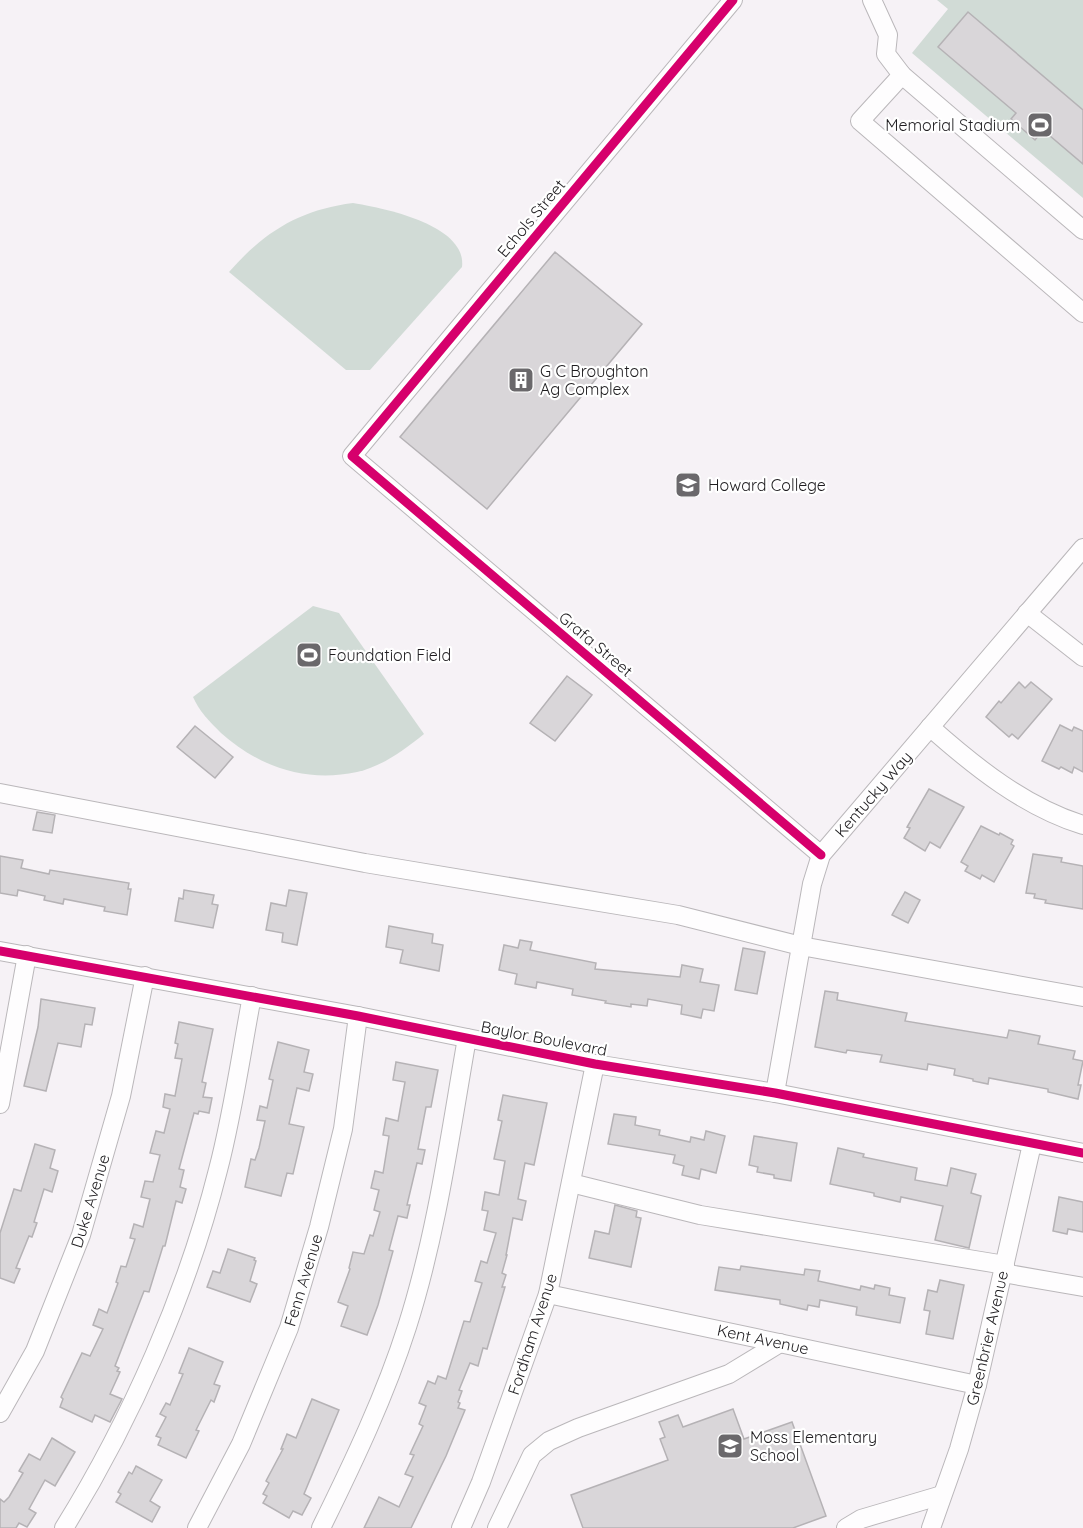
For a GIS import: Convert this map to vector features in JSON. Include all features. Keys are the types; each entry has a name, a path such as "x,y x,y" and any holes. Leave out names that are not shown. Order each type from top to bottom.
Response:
{"street":[{"name":"Echols Street","path":"352,456 733,0"},
{"path":"872,0 888,35 886,54 902,75 1083,230"},
{"path":"902,75 860,121 1083,313"},
{"name":"Grafa Street","path":"352,456 821,855"},
{"name":"Kentucky Way","path":"775,1093 812,884 821,855 1083,548"},
{"path":"1027,614 1083,657"},
{"path":"930,727 956,750 1016,794 1083,825"},
{"path":"0,793 365,863 678,915 801,946 1083,997"},
{"name":"Baylor Boulevard","path":"0,951 358,1016 595,1064 775,1093 1083,1153"},
{"path":"0,1104 27,956"},
{"name":"Duke Avenue","path":"0,1413 35,1351 81,1235 121,1096 145,976"},
{"path":"64,1528 128,1414 158,1347 196,1246 219,1169 252,996"},
{"name":"Fenn Avenue","path":"197,1528 241,1444 289,1328 319,1227 343,1129 358,1016"},
{"path":"321,1528 363,1440 407,1328 434,1222 467,1038"},
{"name":"Fordham Avenue","path":"461,1528 481,1482 548,1294 595,1064"},
{"name":"Greenbrier Avenue","path":"931,1528 959,1449 977,1385 1032,1144"},
{"path":"571,1183 699,1215 1004,1269 1083,1287"},
{"name":"Kent Avenue","path":"548,1294 977,1385"},
{"path":"497,1528 532,1455 549,1441 578,1428 729,1374 780,1343"},
{"path":"846,1528 861,1519 942,1495"}],"shaded area":[{"name":"Memorial Stadium","path":"937,0 1083,0 1083,198 912,53 948,9"},
{"path":"353,203 402,214 438,230 451,240 460,252 462,267 370,370 346,370 229,272 256,245 284,225 316,211"},
{"name":"Foundation Field","path":"313,606 339,613 424,734 393,757 376,766 357,772 320,775 284,769 267,763 251,755 221,733 202,712 193,697"}],"building":[{"path":"968,12 1083,110 1083,164 1043,130 1035,140 1011,119 1016,113 938,47"},
{"name":"G C Broughton Ag Complex","path":"555,252 642,324 487,509 400,437"},
{"path":"567,676 592,695 555,741 530,723"},
{"path":"1019,682 1025,688 1031,682 1052,699 1018,739 1012,734 1009,737 986,717"},
{"path":"1060,725 1072,731 1074,727 1083,731 1083,772 1074,767 1072,773 1042,761"},
{"path":"195,726 233,757 215,778 177,747"},
{"path":"929,789 964,807 940,848 930,842 925,851 904,838 910,828 907,827"},
{"path":"37,812 55,815 52,833 33,830"},
{"path":"981,826 1013,840 1011,844 1014,846 994,882 982,875 980,879 965,871 968,866 961,862"},
{"path":"1033,854 1062,858 1061,862 1083,866 1083,909 1045,903 1046,900 1034,898 1035,894 1026,893"},
{"path":"0,856 23,860 21,868 49,874 50,870 129,883 128,889 131,889 127,915 104,911 105,907 64,899 63,904 44,900 45,896 18,890 17,896 0,893"},
{"path":"184,890 214,895 212,904 218,905 213,928 175,921 179,898 183,899"},
{"path":"289,890 307,893 297,945 282,942 283,933 266,930 271,903 286,906"},
{"path":"905,892 920,900 908,923 892,915"},
{"path":"389,926 433,934 432,943 443,945 439,971 400,963 403,950 386,947"},
{"path":"520,940 532,942 530,950 596,963 595,969 680,977 682,965 703,969 700,982 719,985 714,1011 703,1009 701,1018 681,1014 682,1005 648,999 647,1006 631,1004 631,1007 572,995 573,989 537,982 536,988 515,984 517,974 499,970 504,945 518,948"},
{"path":"743,948 765,952 757,994 735,990"},
{"path":"825,991 838,993 837,1000 907,1013 905,1021 1007,1038 1009,1030 1040,1036 1038,1044 1075,1051 1073,1059 1083,1061 1078,1085 1081,1085 1078,1099 1048,1092 1048,1089 989,1078 988,1084 973,1081 973,1079 954,1075 955,1069 928,1064 927,1070 880,1062 882,1055 847,1050 846,1053 815,1047"},
{"path":"41,999 95,1008 92,1025 85,1024 81,1047 58,1043 46,1091 24,1086 38,1027"},
{"path":"179,1022 213,1029 202,1082 206,1083 203,1097 212,1098 209,1113 199,1111 198,1114 194,1113 179,1169 184,1170 180,1187 186,1189 182,1203 176,1201 165,1246 163,1246 149,1292 144,1291 115,1366 120,1372 110,1394 122,1399 110,1422 95,1415 92,1422 60,1407 63,1399 61,1397 82,1353 90,1356 103,1329 93,1325 99,1309 107,1313 118,1283 116,1282 121,1266 126,1267 135,1239 130,1238 134,1224 143,1227 150,1199 141,1197 145,1181 153,1182 160,1155 150,1153 156,1131 164,1133 170,1109 163,1107 165,1094 175,1096 182,1059 175,1058"},
{"path":"278,1042 309,1050 304,1072 313,1074 309,1091 297,1088 289,1124 304,1127 293,1174 287,1173 281,1196 245,1187 251,1159 255,1160 259,1148 265,1121 257,1120 260,1106 267,1108 273,1080 269,1079"},
{"path":"396,1062 438,1070 431,1107 426,1107 418,1149 425,1150 422,1164 417,1163 407,1205 410,1205 407,1218 398,1216 389,1250 393,1251 367,1335 341,1326 348,1306 338,1302 350,1269 353,1252 364,1254 370,1235 373,1236 380,1212 374,1210 379,1190 371,1188 375,1171 383,1173 389,1136 383,1135 386,1118 398,1121 405,1082 393,1080"},
{"path":"503,1095 547,1103 534,1165 525,1163 518,1199 526,1201 522,1220 513,1218 502,1273 506,1275 502,1287 505,1287 487,1349 483,1348 478,1366 470,1363 459,1390 462,1391 458,1408 465,1410 446,1456 411,1528 364,1528 379,1497 399,1507 413,1477 405,1474 414,1455 410,1454 423,1426 419,1424 426,1406 419,1403 428,1381 435,1384 438,1376 446,1379 464,1321 470,1322 482,1283 475,1281 481,1261 487,1263 496,1233 484,1230 488,1211 482,1210 485,1192 499,1195 505,1161 494,1159 502,1121 498,1120"},
{"path":"614,1114 636,1117 635,1125 660,1130 659,1135 690,1142 691,1137 704,1140 706,1131 725,1136 716,1173 701,1169 699,1179 682,1175 684,1166 673,1163 675,1155 608,1144"},
{"path":"754,1136 797,1143 791,1181 757,1172 758,1167 749,1165"},
{"path":"35,1144 55,1150 50,1168 58,1171 52,1192 44,1189 34,1222 37,1223 16,1268 20,1269 14,1283 0,1278 0,1233 14,1189 21,1191"},
{"path":"838,1148 864,1154 863,1157 917,1168 915,1180 947,1186 951,1168 976,1174 971,1193 981,1196 969,1248 935,1240 943,1206 901,1197 900,1202 874,1196 874,1193 830,1184"},
{"path":"1059,1197 1083,1202 1083,1232 1068,1229 1067,1234 1053,1231"},
{"path":"615,1205 637,1211 636,1217 641,1218 631,1267 589,1258 595,1231 609,1234"},
{"path":"228,1249 255,1258 250,1281 257,1284 250,1302 207,1287 213,1271 220,1273"},
{"path":"741,1266 804,1275 805,1269 820,1271 818,1281 860,1290 861,1286 874,1289 875,1285 890,1288 889,1295 905,1298 900,1323 856,1315 857,1307 820,1300 819,1307 808,1305 807,1310 780,1304 780,1300 715,1290 719,1267 740,1270"},
{"path":"940,1280 964,1285 953,1339 926,1334 930,1311 924,1310 928,1290 937,1292"},
{"path":"189,1348 223,1362 214,1384 220,1386 214,1402 211,1400 196,1430 199,1431 186,1458 158,1445 161,1438 156,1436 166,1417 160,1414 166,1403 170,1405 183,1374 179,1373"},
{"path":"312,1399 339,1410 304,1494 311,1498 302,1515 293,1511 289,1518 263,1503 267,1496 263,1494 269,1483 266,1481 283,1449 281,1449 287,1434 296,1438"},
{"path":"733,1409 744,1439 792,1422 826,1516 793,1528 583,1528 571,1495 668,1460 660,1439 665,1437 659,1422 678,1415 683,1427"},
{"path":"52,1438 75,1452 55,1486 45,1480 29,1509 36,1513 27,1527 19,1523 16,1528 0,1528 0,1499 4,1502 9,1497 23,1473 19,1471 29,1454 40,1460"},
{"path":"136,1466 162,1480 150,1501 160,1507 152,1522 116,1502 121,1494 118,1492 129,1472 132,1474"}],"cycle path":[{"path":"733,0 352,456 821,855"},
{"path":"0,951 358,1016 595,1064 775,1093 1083,1153"}],"place":[{"name":"Memorial Stadium","path":"1040,125"},
{"name":"G C Broughton Ag Complex","path":"521,380"},
{"name":"Howard College","path":"688,485"},
{"name":"Foundation Field","path":"309,655"},
{"name":"Moss Elementary School","path":"730,1446"}]}
